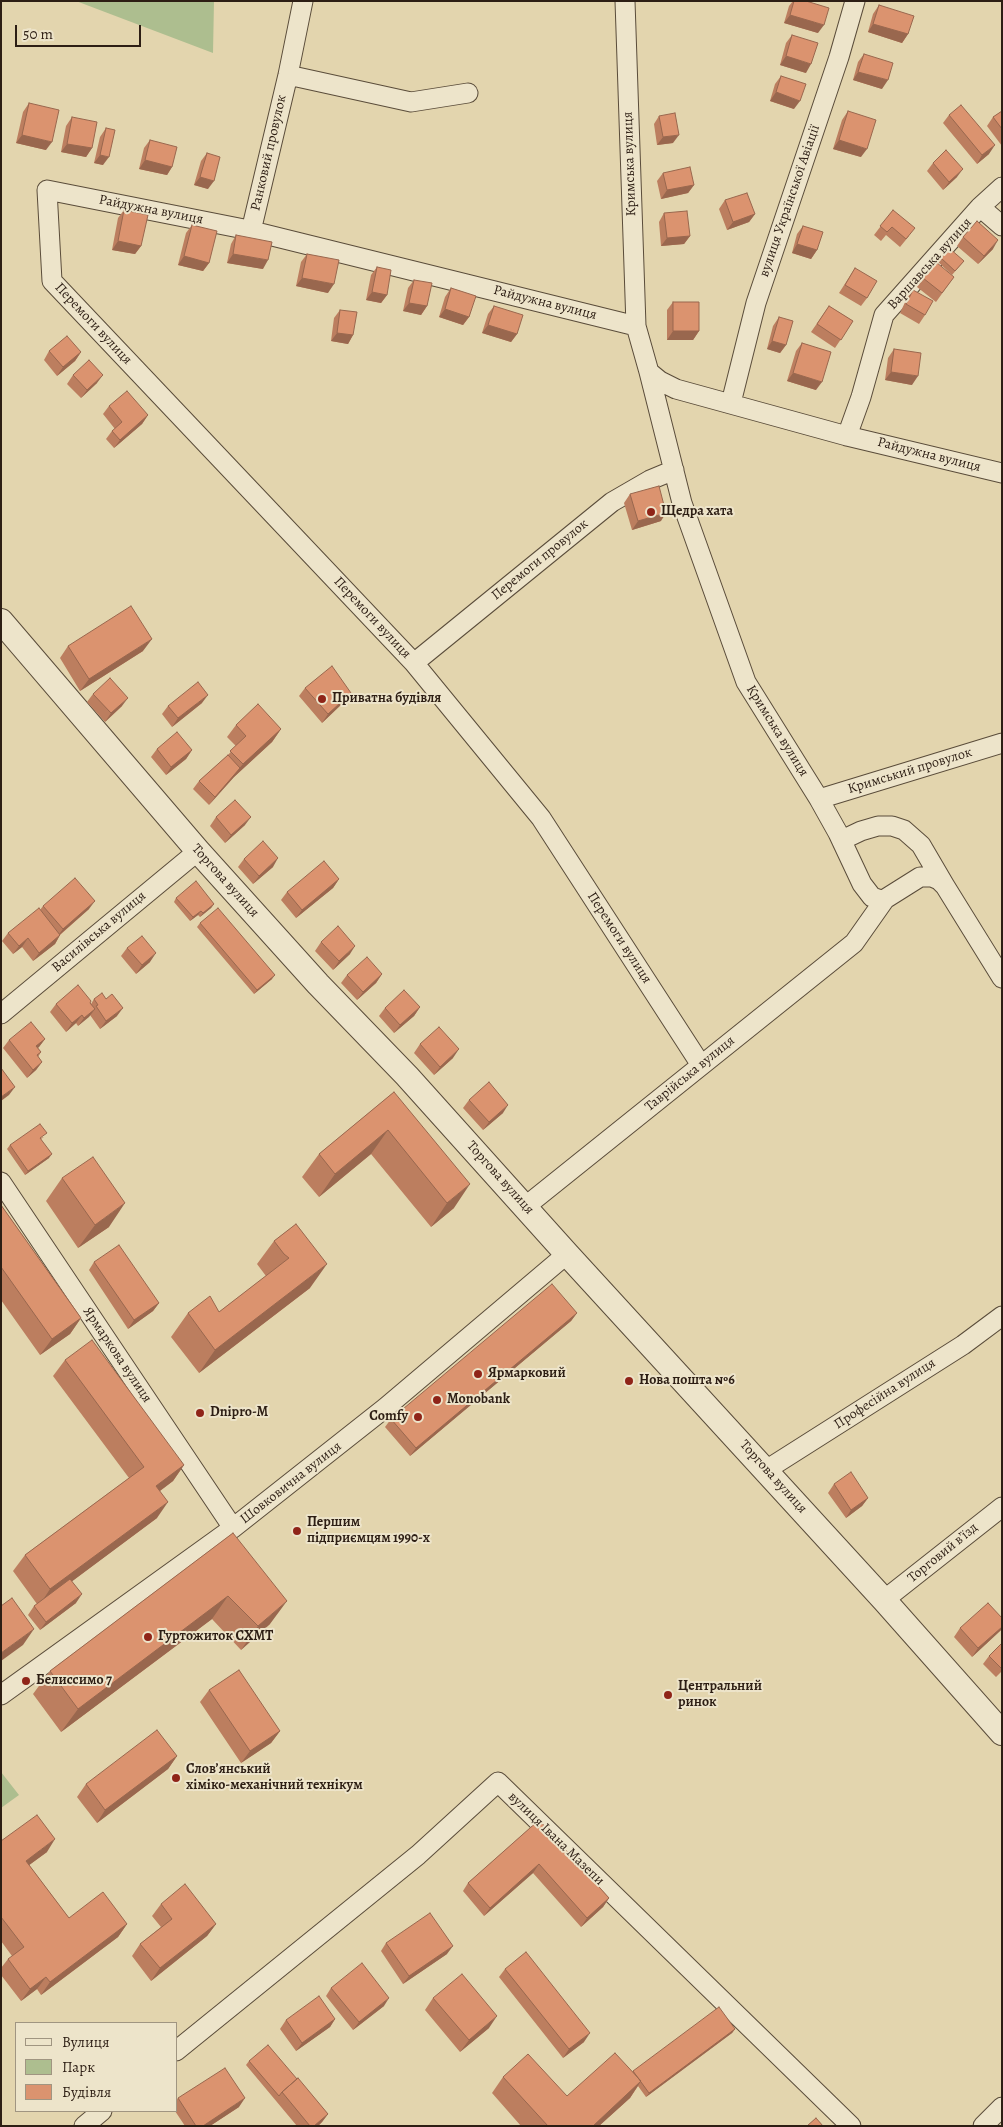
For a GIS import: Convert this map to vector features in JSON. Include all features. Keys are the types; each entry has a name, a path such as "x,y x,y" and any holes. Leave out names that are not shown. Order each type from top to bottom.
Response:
{"street":[{"name":"Ранковий провулок","path":"251,231 288,75 303,1"},
{"name":"Кримська вулиця","path":"625,1 636,326"},
{"name":"вулиця Української Авіації","path":"731,403 756,303 839,58 855,1"},
{"name":"Ранковий провулок","path":"288,75 411,102 468,93"},
{"name":"Варшавська вулиця","path":"847,436 861,398 884,315 980,207 1002,187"},
{"name":"Райдужна вулиця","path":"47,190 251,231 636,326"},
{"name":"Перемоги вулиця","path":"47,190 52,281 414,663 541,818 701,1065"},
{"path":"980,207 1002,226"},
{"path":"636,326 649,372"},
{"name":"Кримська вулиця","path":"649,372 682,503 746,682 819,799 842,840 862,884 872,897 885,899"},
{"name":"Райдужна вулиця","path":"649,372 660,381 676,389 847,436 1002,473"},
{"name":"Перемоги провулок","path":"414,663 612,502 650,480 674,470"},
{"name":"Торгова вулиця","path":"1,621 198,851 318,984 407,1076 526,1206 567,1254 766,1470 1002,1733"},
{"name":"Кримський провулок","path":"819,799 1002,743"},
{"path":"842,840 861,831 878,826 892,826 904,830 921,845 1002,978"},
{"name":"Василівська вулиця","path":"1,1014 198,851"},
{"path":"885,899 920,878 932,877 939,880 945,886"},
{"path":"854,942 859,933 864,913 862,884"},
{"name":"Таврійська вулиця","path":"526,1206 854,942 885,899"},
{"name":"Ярмаркова вулиця","path":"1,1182 233,1528"},
{"name":"Шовковична вулиця","path":"1,1695 233,1528 385,1408 567,1254"},
{"name":"Професійна вулиця","path":"766,1470 963,1345 1002,1316"},
{"name":"Торговий в’їзд","path":"884,1600 1002,1507"},
{"name":"вулиця Івана Мазепи","path":"178,2049 418,1855 498,1782 851,2126"},
{"path":"982,2126 1002,2107"},
{"path":"84,2126 101,2112"}],"green space":[{"path":"76,1 214,1 213,53"},
{"path":"1,1772 19,1795 1,1808"}],"building":[{"path":"794,1 806,1 829,8 824,25 790,15"},
{"path":"879,5 914,16 908,34 873,24"},
{"path":"792,35 818,43 811,64 786,56"},
{"path":"864,54 893,63 888,80 858,72"},
{"path":"781,76 806,84 800,101 776,92"},
{"path":"29,103 59,110 52,142 22,135"},
{"path":"961,105 995,145 982,155 949,115"},
{"path":"848,111 876,120 867,149 839,140"},
{"path":"1002,111 1002,129 993,117"},
{"path":"675,113 679,135 663,137 659,116"},
{"path":"72,117 97,122 92,148 67,144"},
{"path":"106,128 115,130 109,157 100,155"},
{"path":"150,140 177,147 172,167 145,160"},
{"path":"946,150 963,169 949,182 933,163"},
{"path":"207,153 220,157 214,181 200,177"},
{"path":"690,167 694,185 667,190 663,173"},
{"path":"747,193 755,214 733,222 725,200"},
{"path":"124,210 148,215 141,246 118,241"},
{"path":"893,210 915,228 906,239 892,227 887,232 880,226"},
{"path":"687,211 690,236 667,238 664,213"},
{"path":"977,221 998,240 984,256 963,237"},
{"path":"192,225 217,231 209,263 184,256"},
{"path":"803,226 823,232 817,250 797,244"},
{"path":"236,235 272,242 268,260 233,254"},
{"path":"949,248 964,261 955,271 941,258"},
{"path":"307,254 339,260 334,284 302,278"},
{"path":"936,262 954,277 942,293 923,278"},
{"path":"377,267 391,270 387,295 372,292"},
{"path":"855,268 877,281 867,298 845,285"},
{"path":"414,280 432,283 427,306 409,303"},
{"path":"451,288 476,296 469,317 445,309"},
{"path":"913,290 933,301 925,315 906,304"},
{"path":"673,302 699,302 699,331 673,331"},
{"path":"494,306 523,315 517,334 488,325"},
{"path":"829,306 853,321 841,340 817,324"},
{"path":"340,310 357,312 353,335 337,333"},
{"path":"779,317 793,321 786,345 772,341"},
{"path":"67,336 81,352 63,367 49,351"},
{"path":"802,343 831,352 822,382 793,373"},
{"path":"894,349 921,353 918,376 891,372"},
{"path":"89,360 103,375 87,390 73,375"},
{"path":"127,391 148,415 120,440 112,431 122,422 109,406"},
{"path":"659,486 666,513 638,521 630,494"},
{"path":"131,606 152,639 89,679 68,646"},
{"name":"Приватна будівля","path":"332,666 351,693 328,714 305,688"},
{"path":"110,678 128,698 111,713 93,694"},
{"path":"198,682 208,695 178,718 168,706"},
{"path":"258,704 281,729 243,764 230,751 246,736 236,725"},
{"path":"177,732 192,750 171,767 157,749"},
{"path":"228,755 240,768 215,797 199,781"},
{"path":"235,800 251,817 231,835 216,817"},
{"path":"263,841 278,858 259,876 244,859"},
{"path":"324,861 339,879 302,910 287,892"},
{"path":"75,878 95,901 63,929 43,906"},
{"path":"196,881 214,904 203,913 201,911 193,917 176,898"},
{"path":"39,908 60,935 39,953 28,938 19,946 8,933"},
{"path":"218,908 275,975 257,990 200,923"},
{"path":"338,926 355,946 339,961 321,942"},
{"path":"142,936 156,953 142,965 127,948"},
{"path":"367,957 382,974 363,992 347,975"},
{"path":"78,985 95,1009 84,1018 82,1015 72,1023 56,1004"},
{"path":"404,990 420,1007 400,1025 385,1008"},
{"path":"102,993 106,999 112,994 123,1008 106,1021 96,1006 98,1005 94,999"},
{"path":"31,1022 45,1039 36,1046 41,1052 37,1055 42,1062 33,1070 9,1040"},
{"path":"439,1027 459,1049 440,1067 420,1044"},
{"path":"1,1068 15,1087 1,1097"},
{"path":"489,1082 508,1105 489,1122 469,1100"},
{"path":"394,1092 470,1184 447,1203 388,1130 335,1174 319,1154"},
{"path":"40,1124 47,1133 40,1138 52,1154 28,1171 10,1145"},
{"path":"93,1157 125,1203 95,1225 62,1178"},
{"path":"1,1205 81,1318 52,1339 1,1267"},
{"path":"296,1224 327,1264 215,1350 188,1313 210,1296 219,1312 289,1258 274,1241"},
{"path":"119,1245 159,1303 134,1320 94,1262"},
{"name":"Ярмарковий","path":"552,1284 577,1313 416,1448 391,1419"},
{"path":"92,1340 184,1465 156,1486 168,1502 50,1589 25,1555 144,1467 65,1360"},
{"path":"851,1472 868,1498 851,1510 834,1484"},
{"name":"Гуртожиток СХМТ","path":"233,1533 287,1601 258,1626 228,1596 78,1709 50,1671"},
{"path":"70,1579 82,1594 46,1622 34,1606"},
{"path":"12,1598 34,1629 1,1653 1,1606"},
{"path":"988,1603 1002,1618 1002,1627 978,1648 960,1628"},
{"path":"1002,1643 1002,1669 989,1656"},
{"path":"239,1670 280,1731 250,1751 209,1690"},
{"path":"157,1730 177,1756 105,1810 86,1784"},
{"path":"37,1815 55,1839 26,1861 69,1918 103,1892 127,1924 50,1982 46,1977 30,1989 8,1959 24,1947 1,1917 1,1841"},
{"path":"539,1820 609,1898 587,1918 539,1864 490,1908 468,1883"},
{"path":"185,1884 216,1924 160,1968 140,1944 172,1919 161,1904"},
{"path":"430,1913 453,1946 409,1976 386,1943"},
{"path":"526,1952 590,2033 569,2049 505,1969"},
{"path":"362,1963 389,1998 359,2022 331,1988"},
{"path":"462,1974 497,2016 469,2040 433,1998"},
{"path":"319,1996 335,2019 302,2043 286,2020"},
{"path":"719,2007 735,2029 649,2093 633,2071"},
{"path":"268,2045 297,2079 279,2096 249,2061"},
{"path":"615,2053 641,2081 593,2126 548,2126 503,2077 528,2054 567,2096"},
{"path":"225,2068 245,2098 203,2126 196,2126 178,2098"},
{"path":"298,2078 328,2114 314,2126 310,2126 282,2092"},
{"path":"816,2118 823,2126 807,2126"}],"place":[{"name":"Щедра хата","path":"651,512"},
{"name":"Приватна будівля","path":"322,699"},
{"name":"Ярмарковий","path":"478,1374"},
{"name":"Нова пошта №6","path":"629,1381"},
{"name":"Monobank","path":"437,1400"},
{"name":"Dnipro-M","path":"200,1413"},
{"name":"Comfy","path":"418,1417"},
{"name":"Першим підприємцям 1990-х","path":"297,1531"},
{"name":"Гуртожиток СХМТ","path":"148,1637"},
{"name":"Белиссимо 7","path":"26,1681"},
{"name":"Центральний ринок","path":"668,1695"},
{"name":"Слов’янський хіміко-механічний технікум","path":"176,1778"}]}
